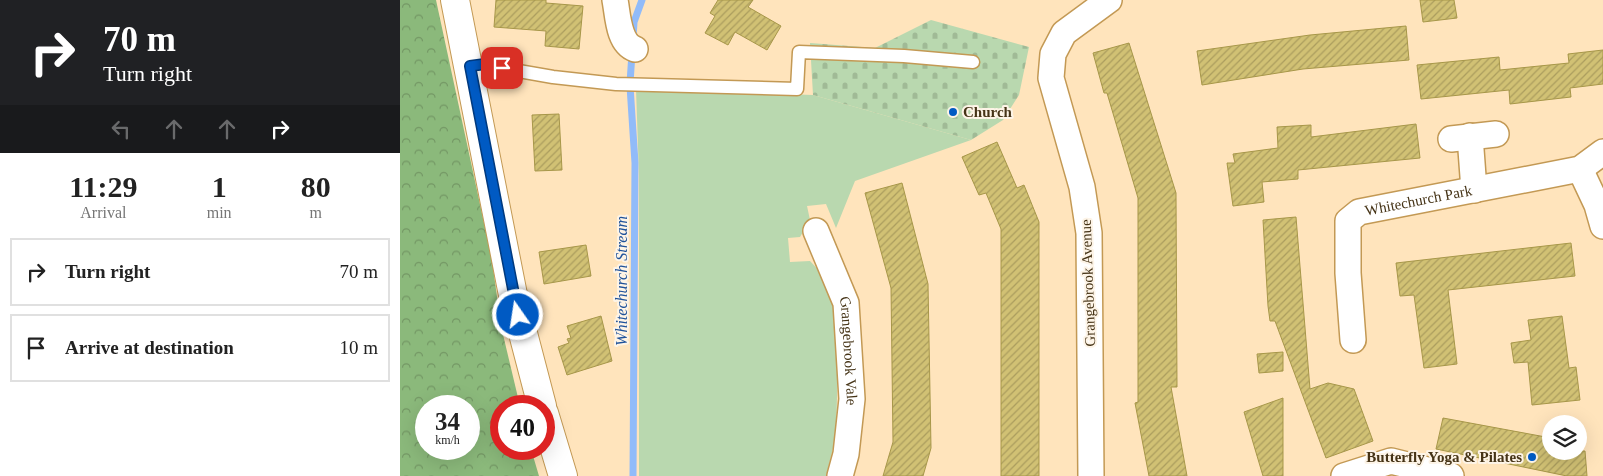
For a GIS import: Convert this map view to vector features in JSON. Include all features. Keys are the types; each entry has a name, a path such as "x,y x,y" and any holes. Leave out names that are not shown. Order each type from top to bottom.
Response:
{"street":[{"path":"455,0 470,66 514,296 539,395"},
{"path":"615,0 621,34 633,48"},
{"name":"Grangebrook Avenue","path":"1091,476 1089,233 1082,187 1051,78 1052,54 1064,33 1109,0"},
{"path":"1474,190 1461,137 1496,134"},
{"name":"Whitechurch Park","path":"1354,340 1348,273 1348,221 1359,212 1376,207 1580,170 1603,152"},
{"path":"1580,170 1597,205 1603,226"},
{"name":"Grangebrook Vale","path":"816,231 846,303 852,399 846,454 840,476"},
{"path":"555,452 562,476"},
{"path":"1344,476 1391,462 1451,476"}],"lane":[{"path":"470,66 485,64 553,77 616,84 797,89 799,52 904,56 973,62"}],"green space":[{"path":"400,0 436,0 492,260 501,326 517,395 490,395 490,460 534,460 539,476 400,476"},
{"path":"931,20 1029,47 1019,95 1003,120 971,140 813,95 810,43 875,48"},
{"path":"636,89 813,95 971,140 855,181 836,228 826,204 807,206 810,220 800,237 788,238 790,262 810,261 825,277 839,318 836,436 826,476 639,476 639,175"}],"building":[{"path":"496,0 546,0 546,3 583,6 579,49 545,46 546,31 494,27"},
{"path":"718,0 753,0 748,7 781,26 767,50 735,32 728,45 705,33 715,16 710,13"},
{"path":"1420,0 1454,0 1457,18 1423,22"},
{"path":"1406,26 1409,60 1303,69 1202,85 1197,51 1310,35"},
{"path":"1129,43 1176,193 1177,387 1171,387 1187,476 1149,476 1135,403 1138,402 1138,198 1107,93 1104,93 1093,53"},
{"path":"1603,50 1603,84 1570,88 1571,97 1510,104 1509,90 1421,99 1417,65 1499,57 1500,70 1569,63 1568,54"},
{"path":"559,114 562,170 535,171 532,115"},
{"path":"1416,124 1420,158 1298,170 1298,179 1262,182 1264,202 1233,206 1227,163 1235,163 1233,154 1278,148 1277,127 1311,125 1311,137"},
{"path":"997,142 1017,188 1024,185 1039,222 1039,476 1001,476 1001,229 986,193 979,195 962,157"},
{"path":"902,183 928,284 931,448 923,476 883,476 893,442 891,288 865,193"},
{"path":"1296,217 1310,389 1328,383 1354,389 1373,441 1326,458 1275,321 1270,321 1268,306 1263,220"},
{"path":"1571,243 1575,276 1448,290 1457,364 1424,368 1414,295 1400,296 1396,263"},
{"path":"586,245 591,276 544,284 539,252"},
{"path":"601,316 612,361 567,375 558,347 569,343 567,339 571,338 567,326"},
{"path":"1562,316 1569,368 1576,367 1580,400 1532,405 1528,362 1514,363 1511,343 1531,340 1528,320"},
{"path":"1283,352 1283,371 1259,373 1257,354"},
{"path":"1283,398 1283,476 1263,476 1244,412"},
{"path":"1443,418 1542,436 1542,460 1586,460 1587,476 1567,476 1436,449"}],"waterway":[{"name":"Whitechurch Stream","path":"633,38 634,22 642,0"},
{"name":"Whitechurch Stream","path":"630,83 632,53"},
{"name":"Whitechurch Stream","path":"630,86 635,163 633,476"}],"place":[{"name":"Church","path":"953,112"},
{"name":"Butterfly Yoga & Pilates","path":"1532,457"}],"route":[{"path":"502,68 485,64 470,66 518,315"}]}
